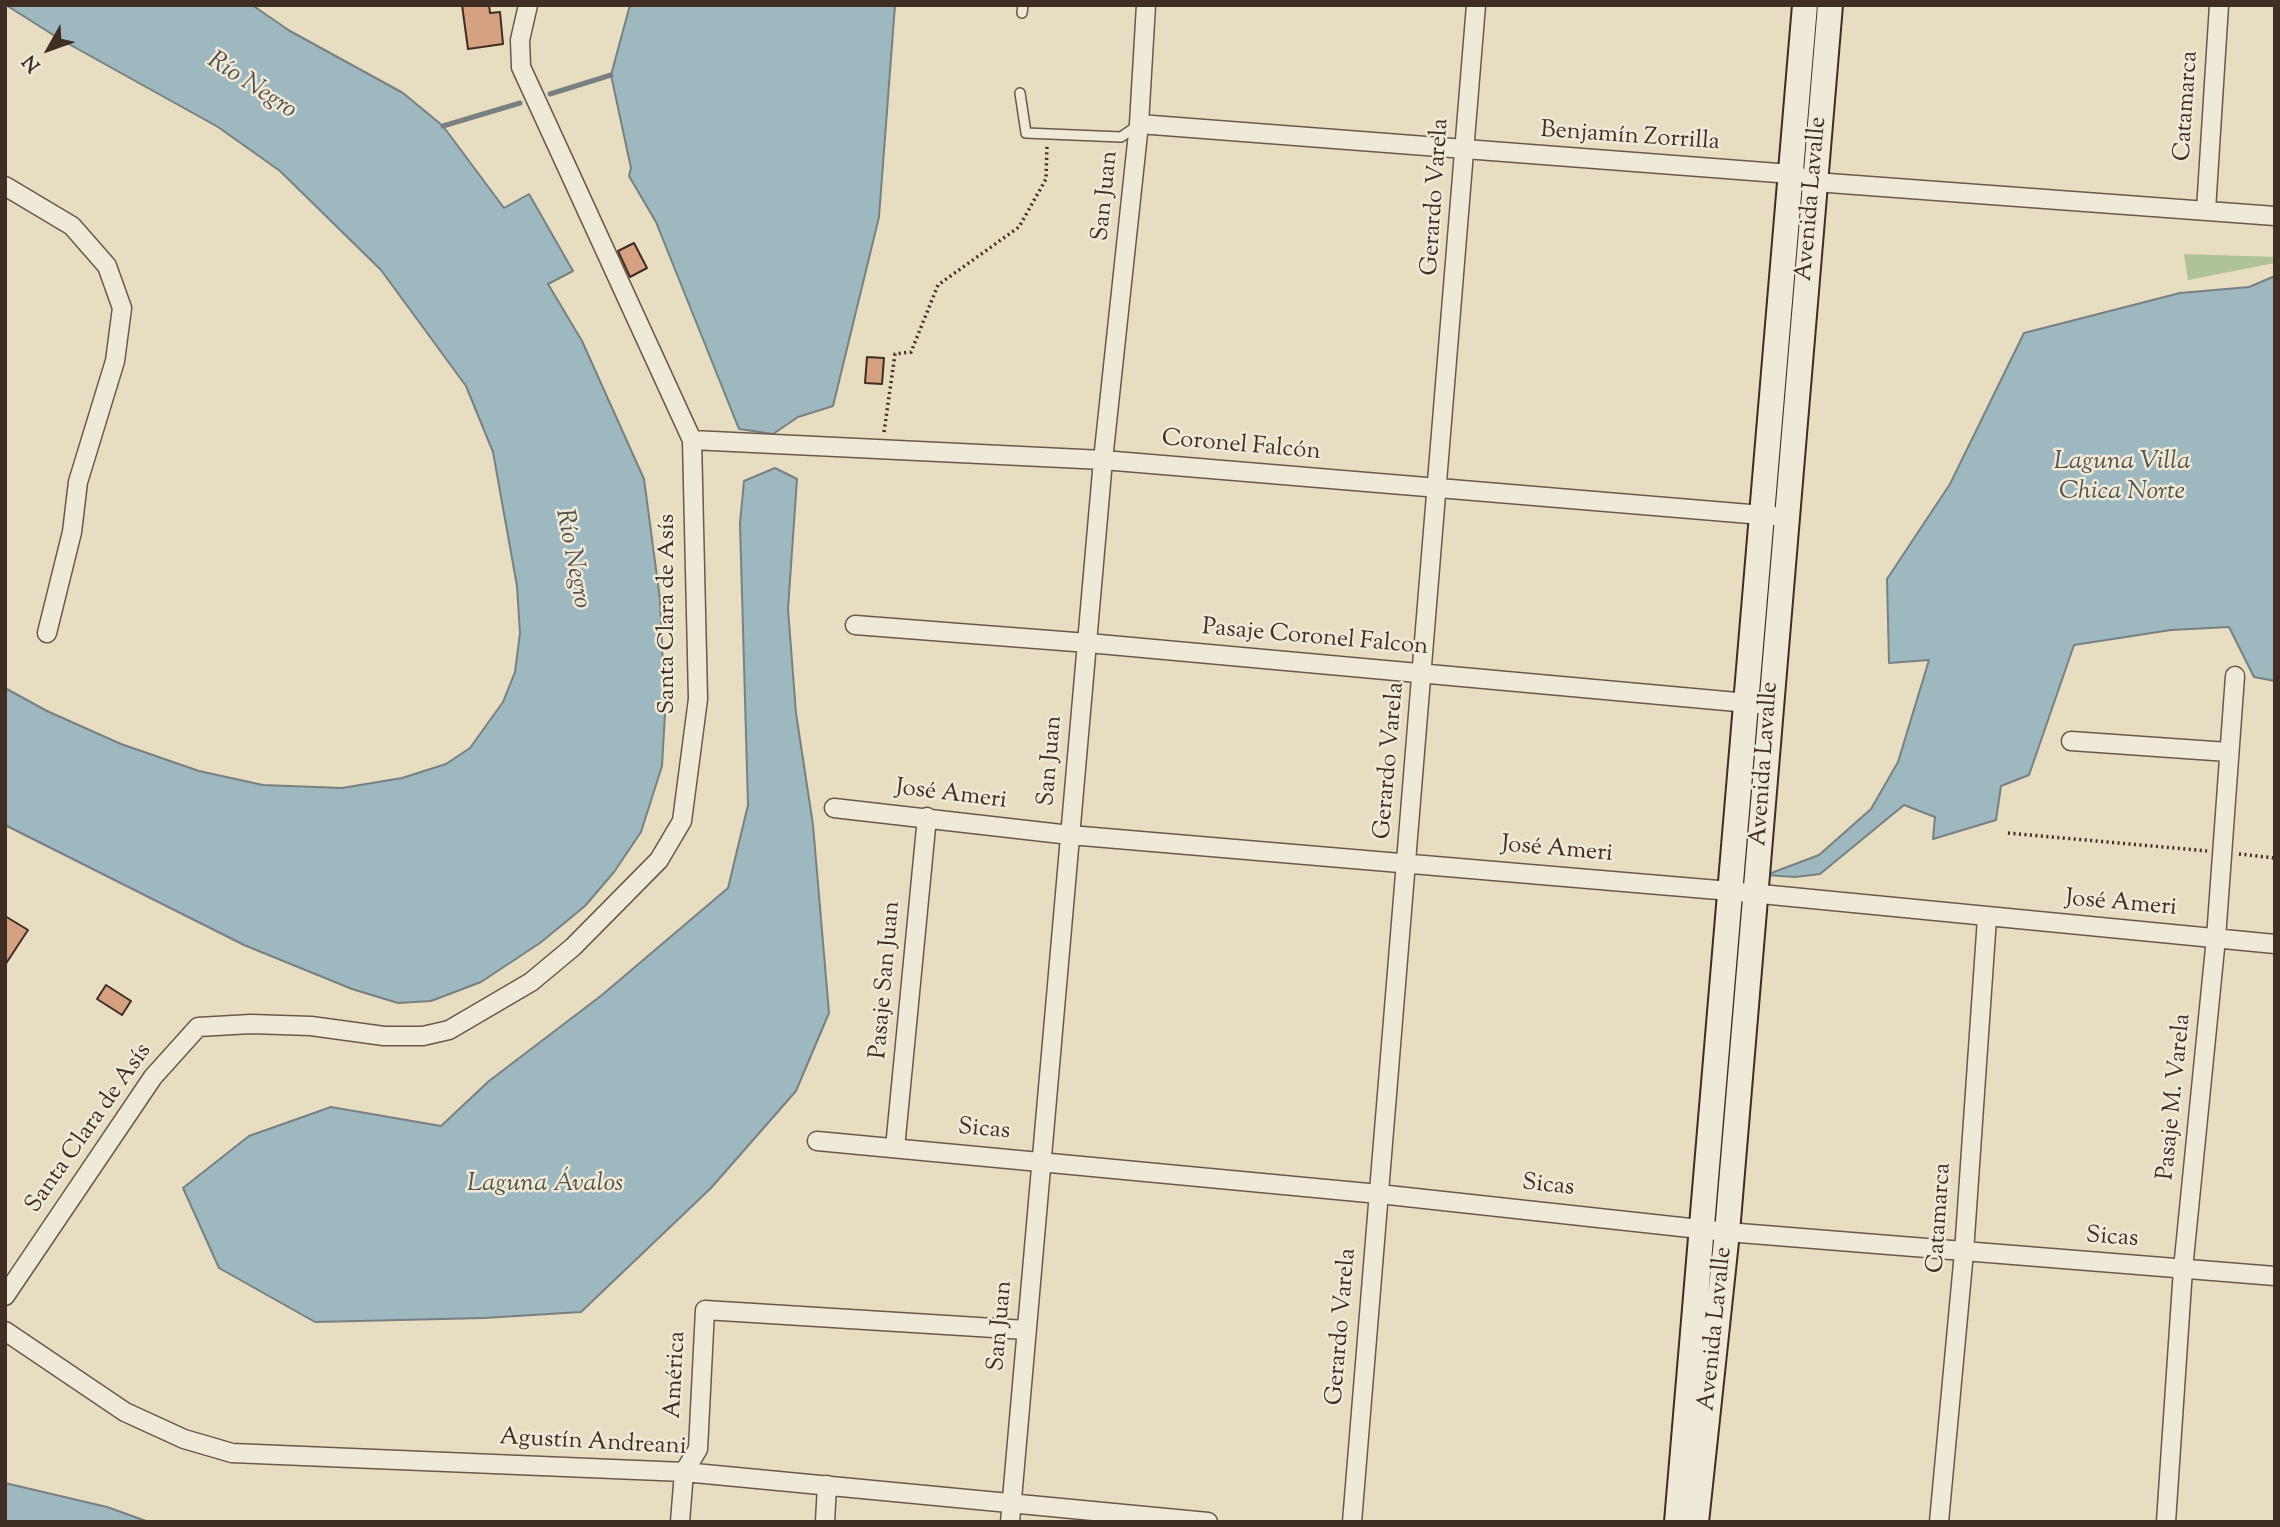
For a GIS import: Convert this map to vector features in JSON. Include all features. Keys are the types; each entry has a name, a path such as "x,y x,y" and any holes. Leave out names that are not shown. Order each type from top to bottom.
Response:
{"main road":[{"name":"Avenida Lavalle","path":"1677,1522 1730,891 1785,517 1803,178 1805,5"},
{"name":"Avenida Lavalle","path":"1696,1522 1727,1232 1756,894 1761,515 1803,178 1830,5"}],"street":[{"name":"Santa Clara de Asís","path":"5,1296 153,1077 198,1027 251,1024 311,1026 384,1037 424,1036 449,1030 531,982 583,938 659,860 681,821 698,699 691,440 521,67 520,40 528,5"},
{"name":"San Juan","path":"1010,1522 1103,460 1139,124 1146,5"},
{"name":"Gerardo Varela","path":"1352,1522 1424,673 1476,5"},
{"name":"Catamarca","path":"2206,210 2219,5"},
{"name":"Benjamín Zorrilla","path":"1139,124 2275,216"},
{"path":"5,186 72,226 107,267 122,308 115,361 78,482 72,532 47,633"},
{"name":"Coronel Falcón","path":"691,440 1103,460 1785,517"},
{"name":"Pasaje Coronel Falcon","path":"855,625 1088,643 1758,703"},
{"name":"Pasaje M. Varela","path":"2166,1522 2183,1269 2216,938 2235,676"},
{"path":"2071,741 2228,752"},
{"name":"José Ameri","path":"834,808 1070,835 1730,891 2275,944"},
{"name":"Pasaje San Juan","path":"895,1148 927,817"},
{"name":"Catamarca","path":"1939,1522 1964,1252 1987,918"},
{"name":"Sicas","path":"817,1141 1702,1227 1727,1232 2275,1276"},
{"name":"América","path":"680,1522 684,1472 698,1449 705,1310 1026,1331"},
{"name":"Agustín Andreani","path":"5,1331 125,1412 184,1439 232,1453 684,1472 1011,1501 1208,1522"},
{"path":"825,1522 827,1485"}],"lane":[{"path":"1020,93 1026,133 1047,135"},
{"name":"Benjamín Zorrilla","path":"1047,135 1121,137 1139,124"}],"path":[{"path":"882,448 895,354 911,352 938,285 1019,227 1046,179 1047,135"},
{"path":"2008,833 2275,858"}],"green space":[{"path":"2184,254 2275,257 2275,263 2188,280"}],"water":[{"name":"Río Negro","path":"6,5 252,5 290,31 403,93 443,126 504,208 529,194 573,271 548,284 582,341 644,479 660,599 665,714 662,766 641,832 614,872 585,906 540,943 481,982 431,1001 398,1003 352,989 244,945 5,825 5,688 47,711 121,744 199,771 263,785 342,788 402,778 446,764 470,748 503,702 515,672 520,633 517,586 493,452 466,386 381,270 280,171 218,127 58,38"},
{"path":"630,5 895,5 879,217 833,406 798,417 773,434 739,429 656,222 629,176 631,168 611,75"},
{"name":"Laguna Villa Chica Norte","path":"2275,276 2275,681 2254,677 2229,627 2171,630 2074,645 2029,775 2001,786 1996,820 1933,839 1935,817 1904,805 1820,874 1795,877 1766,875 1819,855 1871,809 1898,762 1929,660 1889,663 1887,579 1950,484 2024,333 2180,293 2249,287"},
{"name":"Laguna Ávalos","path":"775,468 797,479 788,609 796,713 813,825 829,1013 796,1091 711,1188 581,1312 484,1318 315,1322 219,1268 183,1188 249,1136 331,1107 441,1126 489,1081 602,995 728,888 748,805 740,523 744,481"},
{"path":"5,1483 107,1507 149,1522 5,1522"}],"building":[{"path":"462,5 489,5 490,13 500,12 503,44 468,49"},
{"path":"634,243 647,268 630,277 618,251"},
{"path":"867,357 884,358 882,384 865,383"},
{"path":"5,916 28,930 5,965"},
{"path":"106,985 131,1001 122,1015 97,999"}],"waterway":[{"path":"550,94 611,75"},
{"path":"443,126 520,103"}]}
